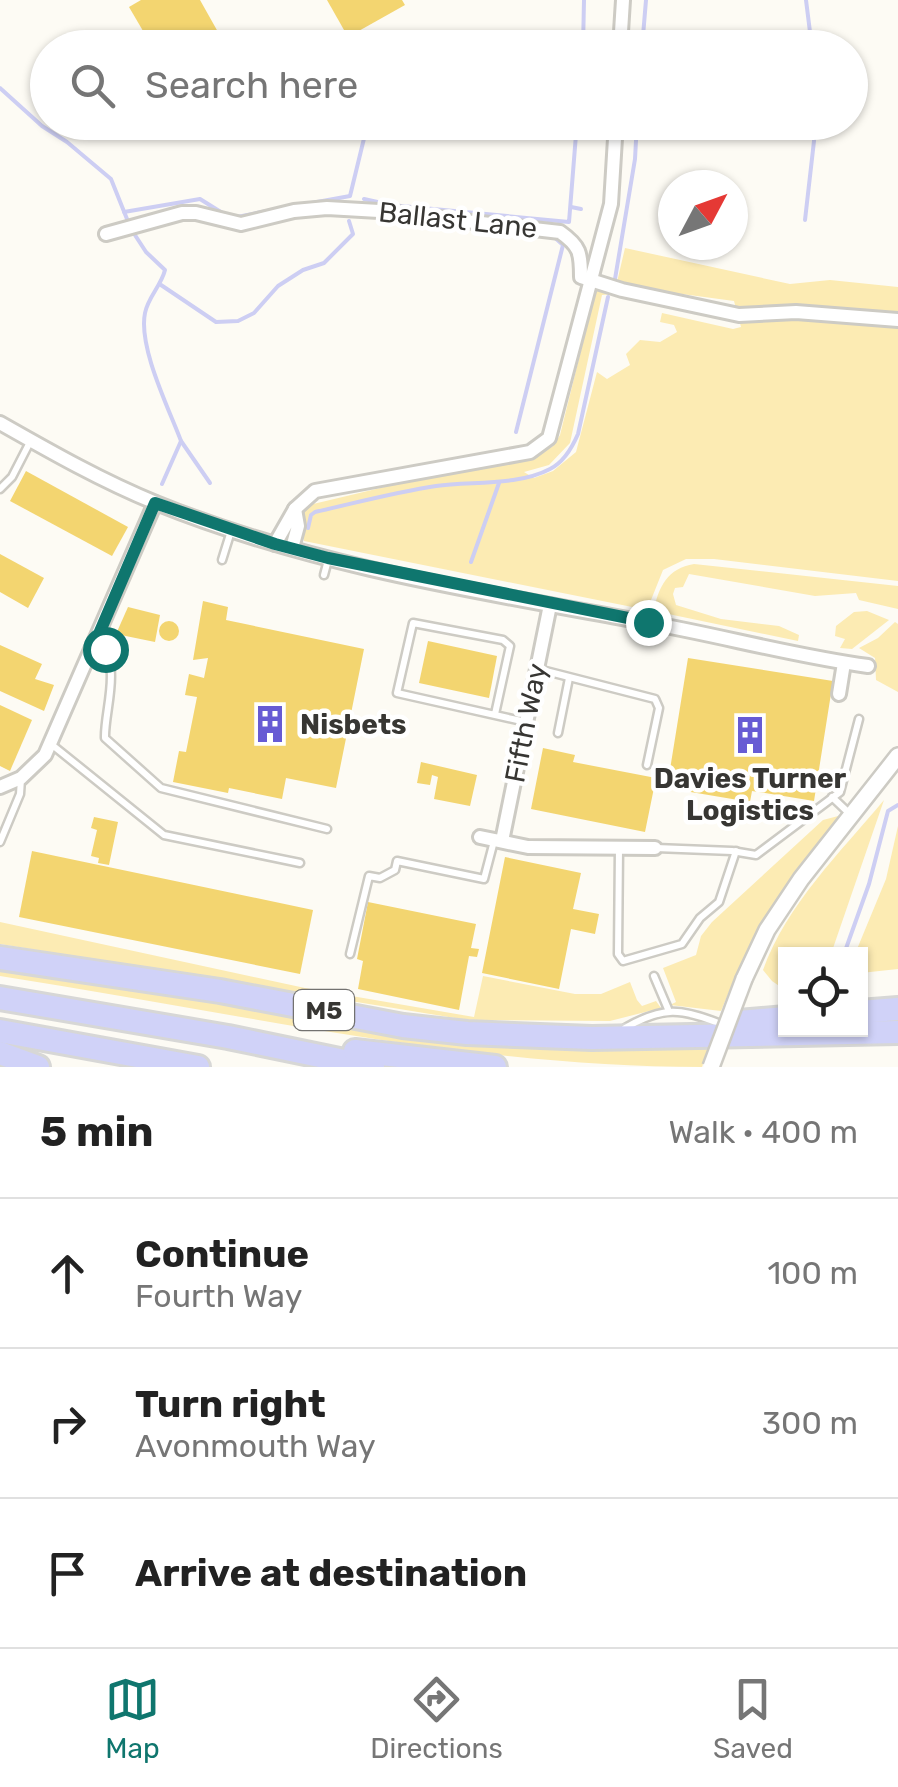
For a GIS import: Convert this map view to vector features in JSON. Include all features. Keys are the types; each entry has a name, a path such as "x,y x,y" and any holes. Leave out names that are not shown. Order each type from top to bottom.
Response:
{"highway":[{"name":"M5","path":"0,958 467,1034 592,1038 898,1032"},
{"name":"M5","path":"0,998 228,1037 372,1067"},
{"path":"868,1011 898,1009"},
{"path":"592,1038 778,1019"},
{"path":"0,1031 198,1067"},
{"path":"228,1037 496,1067"},
{"path":"0,1052 38,1067"}],"street":[{"path":"621,30 623,0"},
{"path":"275,544 296,510 314,491 530,452 549,438 611,204 615,140"},
{"name":"Ballast Lane","path":"106,234 161,216 182,214 196,213 241,224 310,210 379,211 560,232 577,244 581,276 592,279"},
{"path":"592,279 622,290 739,314 796,312 898,320"},
{"path":"0,423 155,503 275,544 550,605 868,666"},
{"path":"0,787 21,778 45,755 155,503"},
{"path":"292,548 298,526 296,510"},
{"name":"Fifth Way","path":"492,839 528,722 550,605"},
{"path":"839,694 844,662"},
{"path":"712,1067 744,979 767,930 801,879 898,756"},
{"path":"492,839 528,847 655,848"}],"lane":[{"path":"0,489 12,478 31,441"},
{"path":"222,560 231,530"},
{"path":"324,575 328,558"},
{"path":"496,714 510,646 504,640 413,622 397,692 528,722"},
{"path":"95,643 105,649 111,661 105,738 161,788 327,829"},
{"path":"537,669 657,701 647,764"},
{"path":"558,733 569,678"},
{"path":"655,848 756,855 844,785 858,719"},
{"path":"50,744 164,835 300,862"},
{"path":"0,842 20,794 21,778"},
{"path":"832,798 852,816"},
{"path":"350,954 369,876 380,878 395,870 397,861 484,879 492,839"},
{"path":"619,848 618,954 623,961 682,944 700,918 719,902 736,851"},
{"path":"654,976 668,1010"},
{"path":"615,1034 668,1010 721,1024"}],"shaded area":[{"path":"625,248 658,255 658,260 680,260 790,284 830,280 898,287 898,581 686,559 663,570 647,610 304,541 301,516 309,505 418,479 533,459 553,446 560,435 597,286 613,294 602,295 570,443 549,465 524,472 534,478 553,471 576,452 597,372 607,379 630,365 626,354 640,340 660,342 677,332 674,325 660,322 662,313 733,329 741,327 734,301 617,282"},
{"path":"694,564 898,586 898,609 859,600 856,593 815,596 689,574 683,587 675,588 676,605 721,619 779,626 799,635 798,641 654,611 658,594 671,574"},
{"path":"867,611 889,620 852,649 840,648 845,639 835,636 836,626 854,612"},
{"path":"895,622 898,692 876,680 875,658 859,648 878,638"},
{"path":"884,800 833,947 778,947 778,985 763,970 786,923 816,880"},
{"path":"842,815 843,820 766,920 721,1011 670,1005 676,1002 663,968 696,955 701,936 712,922 823,820"},
{"path":"898,826 898,969 868,972 868,947 858,947 886,879"},
{"path":"0,922 305,988 474,1017 483,976 575,994 601,994 630,982 642,1006 656,1001 661,1008 610,1021 467,1020 0,944"},
{"path":"0,966 157,988 375,1028 709,1046 702,1067 525,1058 350,1035 0,976"}],"building":[{"path":"141,0 200,0 217,30 142,30 129,7"},
{"path":"327,0 402,0 405,5 360,30 344,30"},
{"path":"26,471 128,527 112,556 10,501"},
{"path":"0,554 44,578 28,608 0,592"},
{"name":"Nisbets","path":"203,601 228,607 226,620 364,649 336,788 286,778 282,799 173,782 179,751 186,752 197,697 185,695 189,674 204,678 208,658 193,660"},
{"path":"128,607 160,615 155,642 116,634"},
{"path":"169,621 179,631 169,641 159,631"},
{"path":"428,641 497,656 489,698 419,683"},
{"path":"0,645 42,664 35,679 54,685 44,711 0,691"},
{"name":"Davies Turner Logistics","path":"688,658 833,681 814,801 752,791 750,802 667,788"},
{"path":"0,705 32,720 10,771 0,766"},
{"path":"543,748 575,755 573,762 656,778 645,832 531,809"},
{"path":"421,762 477,775 470,806 434,799 438,777 432,775 430,785 417,783"},
{"path":"94,817 118,822 109,865 98,863 99,858 91,856 97,830 91,828"},
{"path":"32,851 313,910 300,974 19,917"},
{"path":"505,857 581,873 573,909 599,914 595,934 571,929 559,989 482,973"},
{"path":"368,902 476,924 471,948 479,949 477,957 469,956 459,1010 358,989 363,961 357,959"}],"waterway":[{"path":"583,30 584,0"},
{"path":"644,30 646,0"},
{"path":"806,0 810,30"},
{"path":"0,88 30,115"},
{"path":"64,140 111,179 127,219"},
{"path":"306,204 350,196 364,140"},
{"path":"364,199 569,222 576,140"},
{"path":"615,279 636,140"},
{"path":"805,220 814,140"},
{"path":"124,212 200,199 224,214"},
{"path":"571,207 581,209"},
{"path":"232,218 272,210"},
{"path":"379,219 484,229"},
{"path":"161,285 216,322 238,321 254,313 278,286 303,270 324,263 353,234 349,221"},
{"path":"133,232 165,270 147,307 144,327 156,378 181,441 162,484"},
{"path":"516,432 563,245 553,236"},
{"path":"308,528 315,512 436,486 524,478 555,466 578,434 608,297"},
{"path":"181,441 210,483"},
{"path":"471,562 499,483"},
{"path":"846,947 869,884 888,811 898,805"}],"place":[{"name":"Nisbets","path":"270,724"},
{"name":"Davies Turner Logistics","path":"750,735"}],"route":[{"path":"105,649 95,643 155,503 328,558 648,622"}]}
